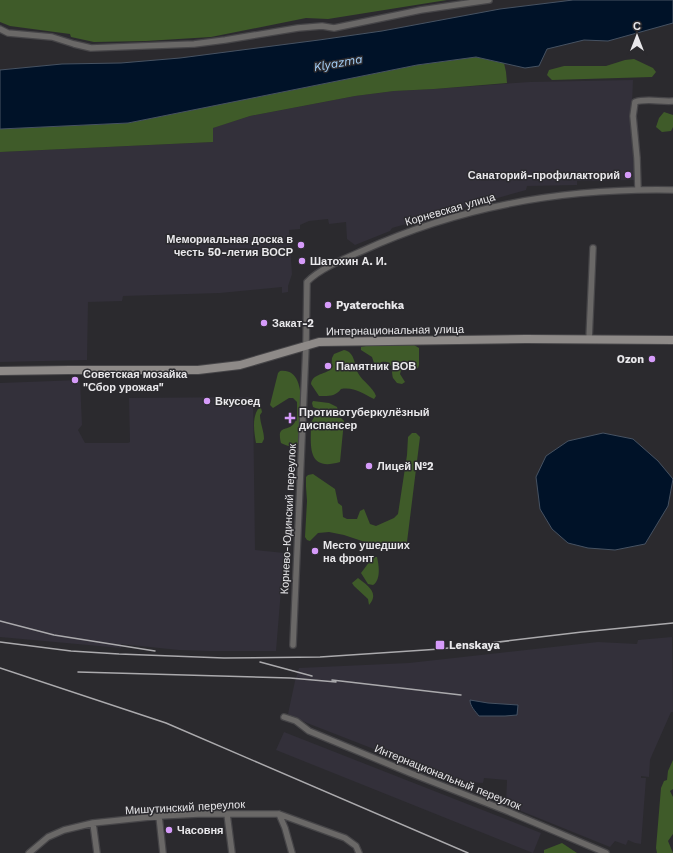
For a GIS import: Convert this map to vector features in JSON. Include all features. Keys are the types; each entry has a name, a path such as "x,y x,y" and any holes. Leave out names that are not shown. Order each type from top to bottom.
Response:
{"street":[{"path":"0,29 8,33 52,37 91,48 194,44 298,28 322,26 334,28 421,10 489,0"},
{"path":"638,189 633,116 634,102 640,100 663,102 673,100"},
{"name":"Корневская улица","path":"306,346 307,282 334,264 395,236 468,213 534,198 638,189 673,190"},
{"path":"589,340 594,248"},
{"name":"Интернациональная улица","path":"0,371 198,370 240,365 319,342 526,339 673,340"},
{"name":"Корнево-Юдинский переулок","path":"293,645 306,346"},
{"name":"Интернациональный переулок","path":"284,717 296,721 309,731 323,737 507,811 606,853"},
{"path":"227,814 232,853"},
{"path":"279,814 285,828 292,853"},
{"name":"Мишутинский переулок","path":"29,853 48,837 64,830 93,823 158,816 279,814 345,838 356,846 359,853"},
{"path":"158,816 163,853"},
{"path":"93,823 97,853"}],"shaded area":[{"path":"633,80 631,128 635,180 577,181 577,185 527,186 526,190 392,228 390,231 355,245 347,239 346,222 329,224 328,219 309,221 300,225 300,229 289,230 292,274 288,286 288,292 282,293 282,287 220,293 123,296 122,301 88,302 87,360 0,362 0,152 213,142 212,128 250,116 355,96 394,91 530,82"},
{"path":"80,380 82,425 78,430 85,443 130,442 129,398 253,397 255,550 284,553 276,651 179,650 121,644 121,648 0,637 0,383"},
{"path":"672,637 673,712 671,712 650,760 649,777 641,776 641,778 646,778 641,844 628,840 626,845 615,841 610,847 506,805 507,780 484,778 483,783 456,781 307,723 288,714 299,668 409,663 598,642 637,644 638,640"},
{"path":"284,732 541,833 533,853 276,750"}],"green space":[{"path":"0,0 447,0 328,19 306,18 211,37 146,41 94,42 71,37 70,34 10,26 0,22"},
{"path":"476,57 504,63 507,83 394,91 355,96 250,116 213,128 213,142 0,152 0,129 128,123 417,65"},
{"path":"634,59 653,68 656,72 652,77 552,80 547,75 549,70 564,66 606,66 625,60"},
{"path":"664,112 673,115 673,127 671,131 662,132 656,127 659,118"},
{"path":"414,345 419,348 419,365 418,368 415,369 408,363 402,367 400,374 405,382 402,384 397,383 393,378 390,364 381,362 380,366 378,366 374,363 372,357 361,350 361,347 366,346"},
{"path":"344,350 350,353 354,359 358,373 375,393 376,396 374,399 358,391 350,389 341,389 331,396 319,396 311,384 316,376 331,369 334,354"},
{"path":"280,371 290,372 296,378 300,388 300,425 298,444 294,446 287,446 281,443 280,433 282,430 290,427 295,422 297,415 297,402 293,398 289,398 273,408 270,405 278,373"},
{"path":"313,401 329,403 337,407 338,411 320,410 313,407"},
{"path":"261,408 262,412 260,418 264,439 262,443 256,443 254,421 258,409"},
{"path":"315,416 341,418 344,421 340,462 329,464 321,463 316,460 311,447 311,422"},
{"path":"412,433 416,433 420,437 407,542 404,547 377,546 344,535 329,532 318,533 310,541 307,540 305,537 307,501 306,477 308,475 313,474 335,489 338,503 342,506 343,517 347,519 357,519 360,511 364,509 370,524 376,526 394,518 398,514 407,455 408,437"},
{"path":"373,557 377,557 379,572 376,583 373,585 368,584 361,573"},
{"path":"358,578 368,586 373,593 372,601 369,605 368,599 352,583"},
{"path":"673,760 673,789 670,791 673,797 673,834 668,841 673,853 657,853 656,848 661,788 664,781 667,780 668,771"},
{"path":"562,843 577,853 544,853 544,850"}],"water":[{"name":"Klyazma","path":"573,0 673,0 673,23 608,41 584,40 547,49 539,66 525,68 476,57 417,65 128,123 0,129 0,70 62,64 121,63 180,58 382,31 500,9"},
{"path":"603,433 633,439 658,461 673,479 668,506 645,544 615,550 588,548 568,543 552,529 540,509 536,477 546,456 568,441"},
{"path":"470,700 518,705 517,715 479,716"}],"railway":[{"path":"0,621 54,635 155,651"},
{"path":"0,642 71,651 119,654 224,658 320,657 440,649 673,623"},
{"path":"260,662 312,676"},
{"path":"0,668 166,723 468,853"},
{"path":"78,672 290,678 336,682"},
{"path":"332,680 461,695"}],"place":[{"name":"Санаторий-профилакторий","path":"628,175"},
{"name":"Мемориальная доска в честь 50-летия ВОСР","path":"301,245"},
{"name":"Шатохин А. И.","path":"302,261"},
{"name":"Pyaterochka","path":"328,305"},
{"name":"Закат-2","path":"264,323"},
{"name":"Ozon","path":"652,359"},
{"name":"Памятник ВОВ","path":"328,366"},
{"name":"Советская мозайка \"Сбор урожая\"","path":"75,380"},
{"name":"Вкусоед","path":"207,401"},
{"name":"Противотуберкулёзный диспансер","path":"290,418"},
{"name":"Лицей №2","path":"369,466"},
{"name":"Место ушедших на фронт","path":"315,551"},
{"name":"Lenskaya","path":"440,645"},
{"name":"Часовня","path":"169,830"}]}
